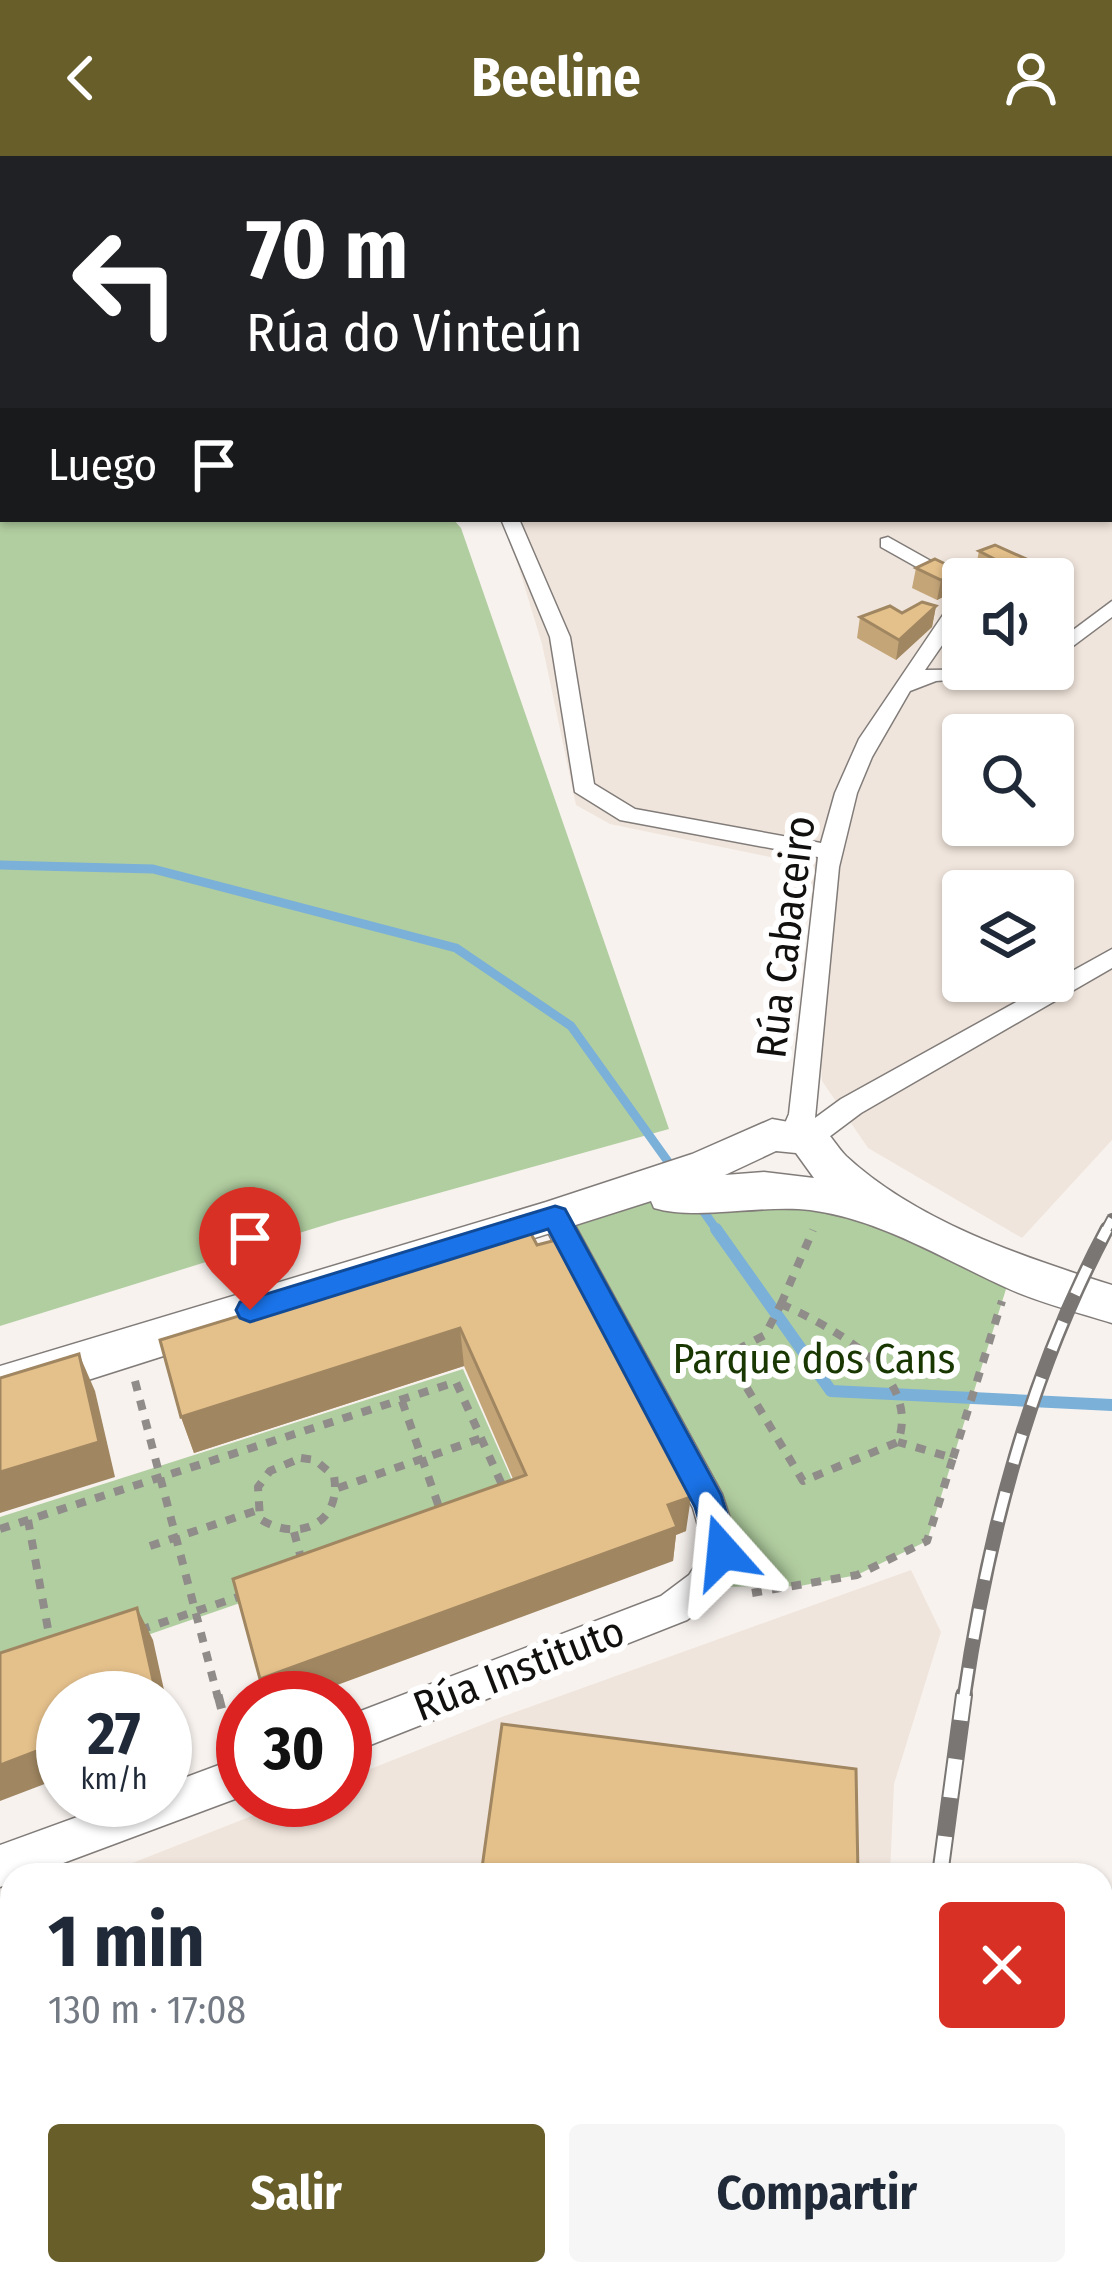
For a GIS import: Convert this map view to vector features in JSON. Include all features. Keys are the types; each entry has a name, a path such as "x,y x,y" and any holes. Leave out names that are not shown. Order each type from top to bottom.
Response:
{"street":[{"path":"512,522 560,638 583,787 628,815 829,852"},
{"path":"888,543 942,575"},
{"path":"1074,638 1112,608"},
{"name":"Rúa Cabaceiro","path":"795,1172 829,852 847,789 900,689 942,626"},
{"path":"900,689 942,674"},
{"path":"795,1172 851,1106 1112,957"},
{"path":"0,1387 555,1217 795,1172 1012,1270 1112,1304"},
{"name":"Rúa Instituto","path":"372,1725 674,1608 702,1588 723,1552 710,1505 555,1217"},
{"path":"8,1863 216,1786"}],"path":[{"path":"795,1172 781,1304 765,1335 727,1355 803,1480 898,1442 953,1458"},
{"path":"752,1593 857,1575 927,1541 1012,1270"},
{"path":"781,1304 855,1342 903,1411 904,1431 898,1442"},
{"path":"126,1348 216,1685"},
{"path":"0,1529 456,1382 510,1502"},
{"path":"402,1400 446,1525"},
{"path":"338,1488 482,1438"},
{"path":"301,1458 326,1466 338,1488 338,1500 325,1522 294,1532 269,1527 256,1510 257,1485 286,1460 301,1458"},
{"path":"150,1546 256,1510"},
{"path":"28,1520 53,1660"},
{"path":"294,1532 306,1573"},
{"path":"134,1632 262,1588"}],"shaded area":[{"path":"505,522 1112,522 1112,1140 1022,1238 868,1148 822,1081 810,873 770,857 610,824 576,805 542,644"},
{"path":"911,1570 941,1632 894,1784 891,1863 132,1863 224,1827 372,1827 372,1768"}],"green space":[{"path":"0,522 456,522 669,1129 338,1221 0,1326"},
{"name":"Parque dos Cans","path":"784,1195 1012,1270 927,1541 857,1575 800,1586 702,1587 723,1552 555,1217 645,1198"},
{"path":"463,1369 523,1505 0,1686 0,1517"}],"building":[{"path":"995,545 1024,558 992,558 979,551"},
{"path":"935,559 942,562 942,580 941,580 916,568"},
{"path":"922,602 936,606 899,640 860,617 890,606 902,613"},
{"path":"528,1228 537,1245 560,1239 691,1497 668,1505 677,1527 282,1671 258,1671 233,1579 526,1475 460,1328 181,1417 160,1340"},
{"path":"79,1354 99,1442 0,1472 0,1378"},
{"path":"137,1608 151,1671 36,1671 36,1751 0,1765 0,1653"},
{"path":"502,1724 856,1769 858,1863 483,1863"}],"waterway":[{"path":"0,865 153,869 456,948 571,1026 674,1170"},
{"path":"699,1205 718,1232"},
{"path":"716,1229 831,1391 1112,1405"}],"railway":[{"path":"1105,1232 1112,1219"},
{"path":"964,1698 986,1576 1015,1457 1055,1341 1107,1229"},
{"path":"942,1863 964,1695"}],"route":[{"path":"250,1310 555,1217 710,1505 723,1552"}]}
